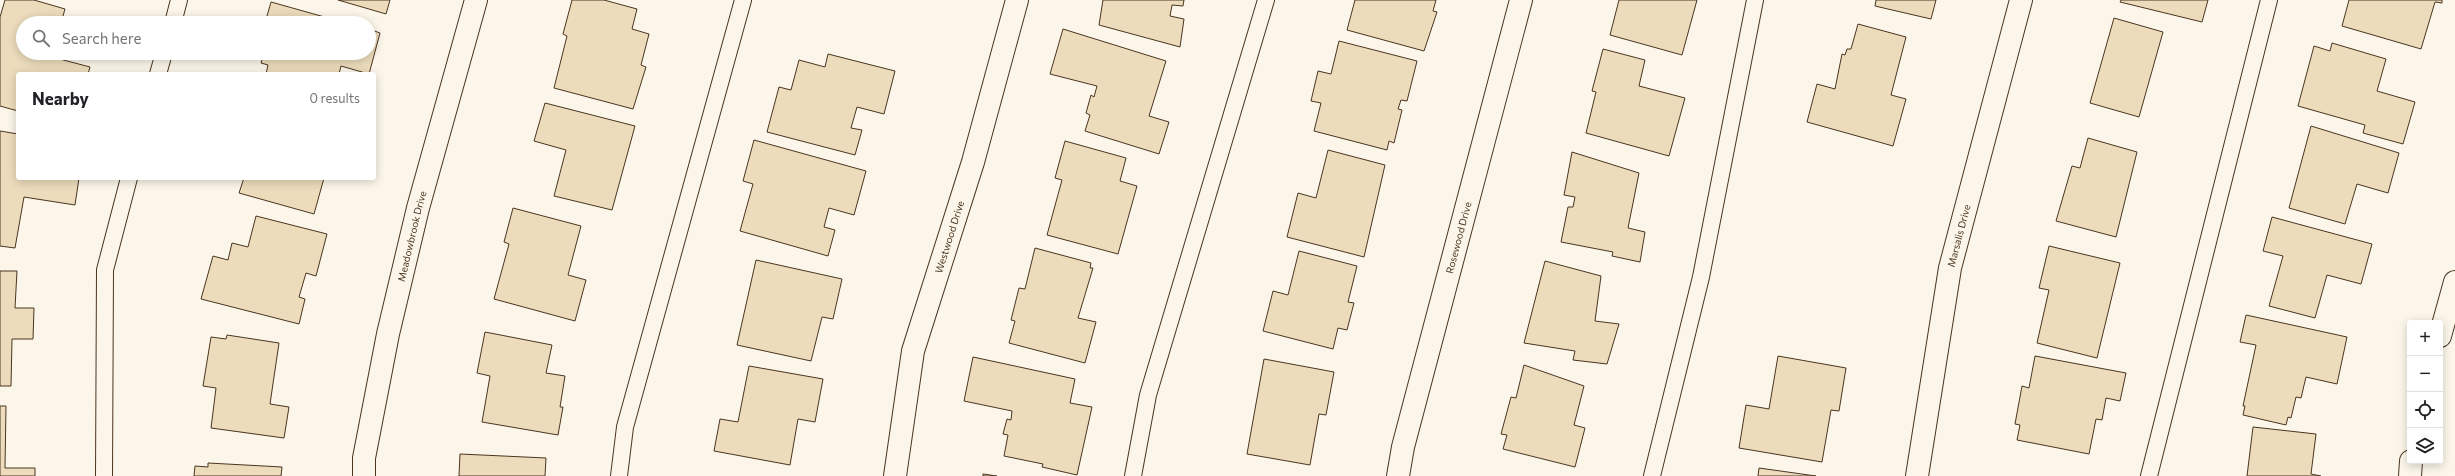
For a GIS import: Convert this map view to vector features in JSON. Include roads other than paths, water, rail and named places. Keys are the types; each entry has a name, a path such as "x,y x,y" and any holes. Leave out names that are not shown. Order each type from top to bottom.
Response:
{"street":[{"name":"Meadowbrook Drive","path":"364,476 364,458 393,312 418,208 476,0"},
{"name":"Westwood Drive","path":"895,476 913,351 973,162 1017,0"},
{"name":"Rosewood Drive","path":"1398,476 1403,447 1521,0"},
{"name":"Marsalis Drive","path":"1917,476 1950,268 2021,0"},
{"path":"2443,325 2455,282"},
{"path":"2410,476 2411,464"}],"lane":[{"path":"175,16 179,0"},
{"path":"619,476 625,426 743,0"},
{"path":"1133,476 1148,395 1266,0"},
{"path":"1652,476 1701,277 1755,0"},
{"path":"2149,476 2269,0"},
{"path":"159,72 162,60"},
{"path":"104,476 105,270 128,180"}]}
